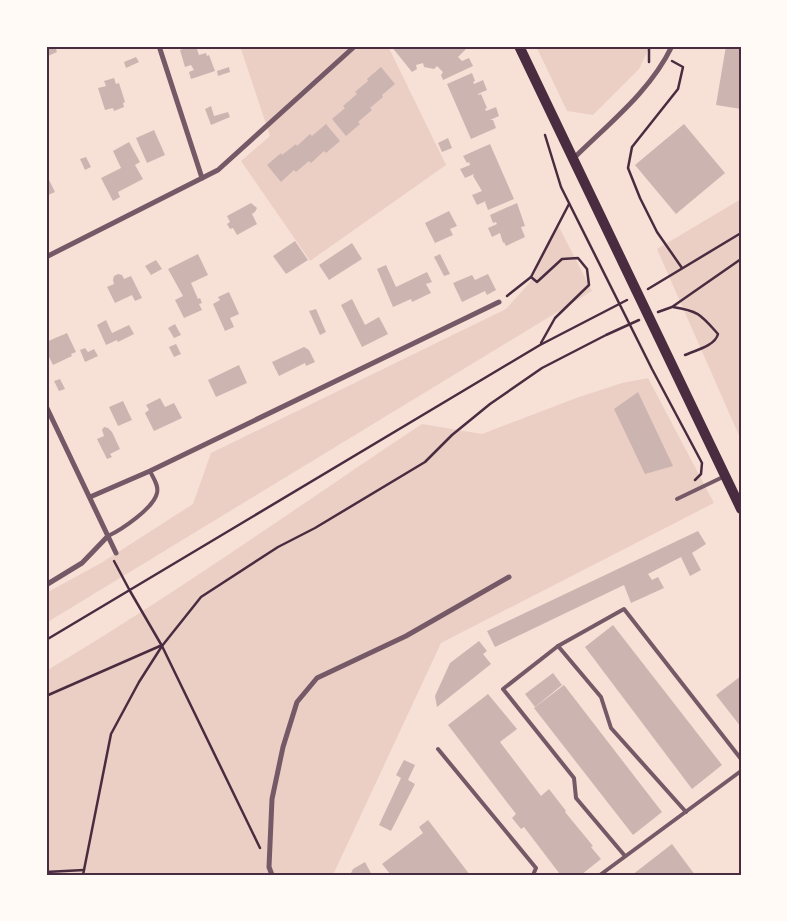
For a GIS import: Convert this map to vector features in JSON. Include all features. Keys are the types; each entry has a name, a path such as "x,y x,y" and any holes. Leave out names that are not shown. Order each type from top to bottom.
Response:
{"main road":[{"path":"519,46 741,509"}],"street":[{"path":"159,46 202,178"},
{"path":"46,257 218,170 355,46"},
{"path":"573,159 637,97 666,58 672,46"},
{"path":"90,497 150,471 499,302"},
{"path":"46,406 116,553"},
{"path":"46,585 82,564 108,536"},
{"path":"272,875 269,867 272,799 282,747 297,702 317,678 406,636 509,577"}],"lane":[{"path":"108,536 120,531 153,503 157,494 157,487 150,471"},
{"path":"677,499 725,476"},
{"path":"625,856 576,798 574,778 503,689 558,646 624,609 741,760"},
{"path":"558,646 601,697 611,728 686,812"},
{"path":"438,749 536,868 533,875"},
{"path":"600,875 741,772"}],"path":[{"path":"649,46 649,62"},
{"path":"666,58 683,68 678,89 632,147 628,168 657,232 682,268"},
{"path":"545,135 561,187 569,204 652,369 702,463 701,474 694,482 698,490"},
{"path":"499,302 530,277 569,204"},
{"path":"643,292 741,233"},
{"path":"530,277 537,282 562,259 578,258 587,269 589,285 555,318 540,345"},
{"path":"656,313 672,307 741,259"},
{"path":"46,640 540,345 628,299"},
{"path":"672,307 690,309 696,312 718,334 716,340 712,343 685,355"},
{"path":"83,875 111,734 139,682 162,646 201,597 278,548 425,462 460,429 542,368 606,334 641,320"},
{"path":"116,553 114,562 162,646 269,867"},
{"path":"46,696 162,646"},
{"path":"46,872 84,870"}],"shaded area":[{"path":"240,46 388,46 446,165 310,261 241,161 270,136"},
{"path":"536,46 650,46 639,69 593,115 567,111"},
{"path":"741,199 741,440 657,249"},
{"path":"558,225 592,291 46,623 46,593 101,563 193,504 211,453 506,309 531,281"},
{"path":"648,378 714,503 441,643 333,875 46,875 46,671 189,581 422,424 482,434 579,397 622,383"}],"building":[{"path":"46,46 55,46 57,52 46,57"},
{"path":"196,46 199,55 206,53 207,56 209,55 215,71 191,79 189,72 194,70 191,65 185,67 180,50"},
{"path":"391,46 446,46 449,49 452,46 462,46 466,49 458,57 462,61 469,58 473,66 443,80 441,75 443,72 437,66 434,69 424,67 423,63 416,65 417,69 412,72"},
{"path":"726,46 741,46 741,109 716,105"},
{"path":"136,57 139,62 126,68 124,62"},
{"path":"229,67 230,72 218,76 217,71"},
{"path":"381,67 395,84 370,108 372,110 358,122 360,124 346,136 332,119 345,108 343,106 357,94 355,92 368,81 367,79"},
{"path":"472,73 475,81 473,82 474,84 483,80 487,90 478,94 481,94 487,108 485,109 486,111 496,107 499,116 490,120 493,120 496,128 471,139 447,84"},
{"path":"114,78 116,84 119,83 125,102 123,103 124,107 114,111 113,108 105,110 98,88 106,86 104,81"},
{"path":"211,106 214,116 228,112 230,117 211,125 205,109"},
{"path":"326,124 340,141 326,153 324,151 311,163 309,161 296,172 294,170 281,182 267,165 281,153 282,155 296,144 297,146 310,134 312,136"},
{"path":"684,124 725,173 676,214 635,165"},
{"path":"154,130 165,155 147,163 136,138"},
{"path":"448,138 452,148 442,152 438,143"},
{"path":"129,142 140,162 135,165 143,179 118,192 120,197 113,201 101,178 121,168 113,151"},
{"path":"490,144 514,199 488,210 486,201 477,205 472,195 482,191 473,176 474,174 465,178 460,169 470,165 463,156"},
{"path":"86,157 91,167 85,170 80,159"},
{"path":"49,180 55,192 46,196 46,182"},
{"path":"251,203 257,208 252,214 257,224 237,235 233,228 230,229 227,224 230,222 227,216"},
{"path":"517,203 525,226 521,227 525,237 506,246 500,233 492,237 488,228 497,224 496,222 493,223 490,215"},
{"path":"449,211 457,226 450,229 453,235 435,243 425,223"},
{"path":"295,241 308,260 286,274 273,256"},
{"path":"352,243 362,259 329,280 319,265"},
{"path":"198,254 208,275 191,283 198,299 200,298 202,303 199,304 202,310 184,318 175,300 183,296 168,269"},
{"path":"440,254 450,274 444,276 434,257"},
{"path":"156,260 162,269 151,275 145,266"},
{"path":"386,265 396,287 427,272 432,282 426,284 431,293 412,302 411,299 393,307 377,269"},
{"path":"488,274 496,290 487,295 485,291 462,302 453,283 472,275 475,280"},
{"path":"122,275 124,279 131,276 142,298 135,301 132,295 115,303 107,287 114,284 114,276"},
{"path":"229,292 239,314 230,318 234,327 225,331 213,304 220,300 218,297"},
{"path":"352,299 365,325 379,317 388,334 362,347 341,305"},
{"path":"316,309 326,332 320,335 309,311"},
{"path":"106,320 112,333 129,325 134,334 118,342 117,340 106,345 97,325"},
{"path":"175,324 181,335 174,338 168,328"},
{"path":"67,333 76,352 71,354 72,356 53,365 46,351 46,342"},
{"path":"176,344 181,354 174,357 169,347"},
{"path":"304,347 309,350 315,362 306,366 305,363 279,376 272,362"},
{"path":"85,348 88,352 94,349 98,356 85,362 80,350"},
{"path":"239,365 247,383 216,397 208,380"},
{"path":"60,379 65,389 59,391 54,381"},
{"path":"638,392 673,466 645,474 614,409"},
{"path":"160,398 165,407 174,403 182,418 154,431 145,413 149,410 146,405"},
{"path":"123,401 132,420 118,426 109,407"},
{"path":"104,427 112,432 120,449 110,454 112,457 107,459 97,439 104,436 102,430"},
{"path":"698,531 706,544 692,553 701,570 690,576 681,557 648,574 652,580 658,577 664,588 631,603 624,585 495,647 487,631"},
{"path":"613,625 722,765 692,789 585,647"},
{"path":"479,641 487,651 483,654 491,664 437,707 435,696 450,663"},
{"path":"553,673 562,685 535,707 525,694"},
{"path":"741,676 741,727 716,695"},
{"path":"564,685 662,812 633,835 534,708"},
{"path":"488,694 517,729 500,742 541,796 549,789 601,859 581,875 557,875 559,873 524,827 521,829 512,818 516,814 448,725"},
{"path":"404,760 415,765 408,780 415,784 391,831 379,825 401,778 396,775"},
{"path":"428,820 470,875 391,875 382,864 423,833 419,827"},
{"path":"672,844 695,875 632,875"},
{"path":"365,862 372,875 350,875 353,869"}]}
